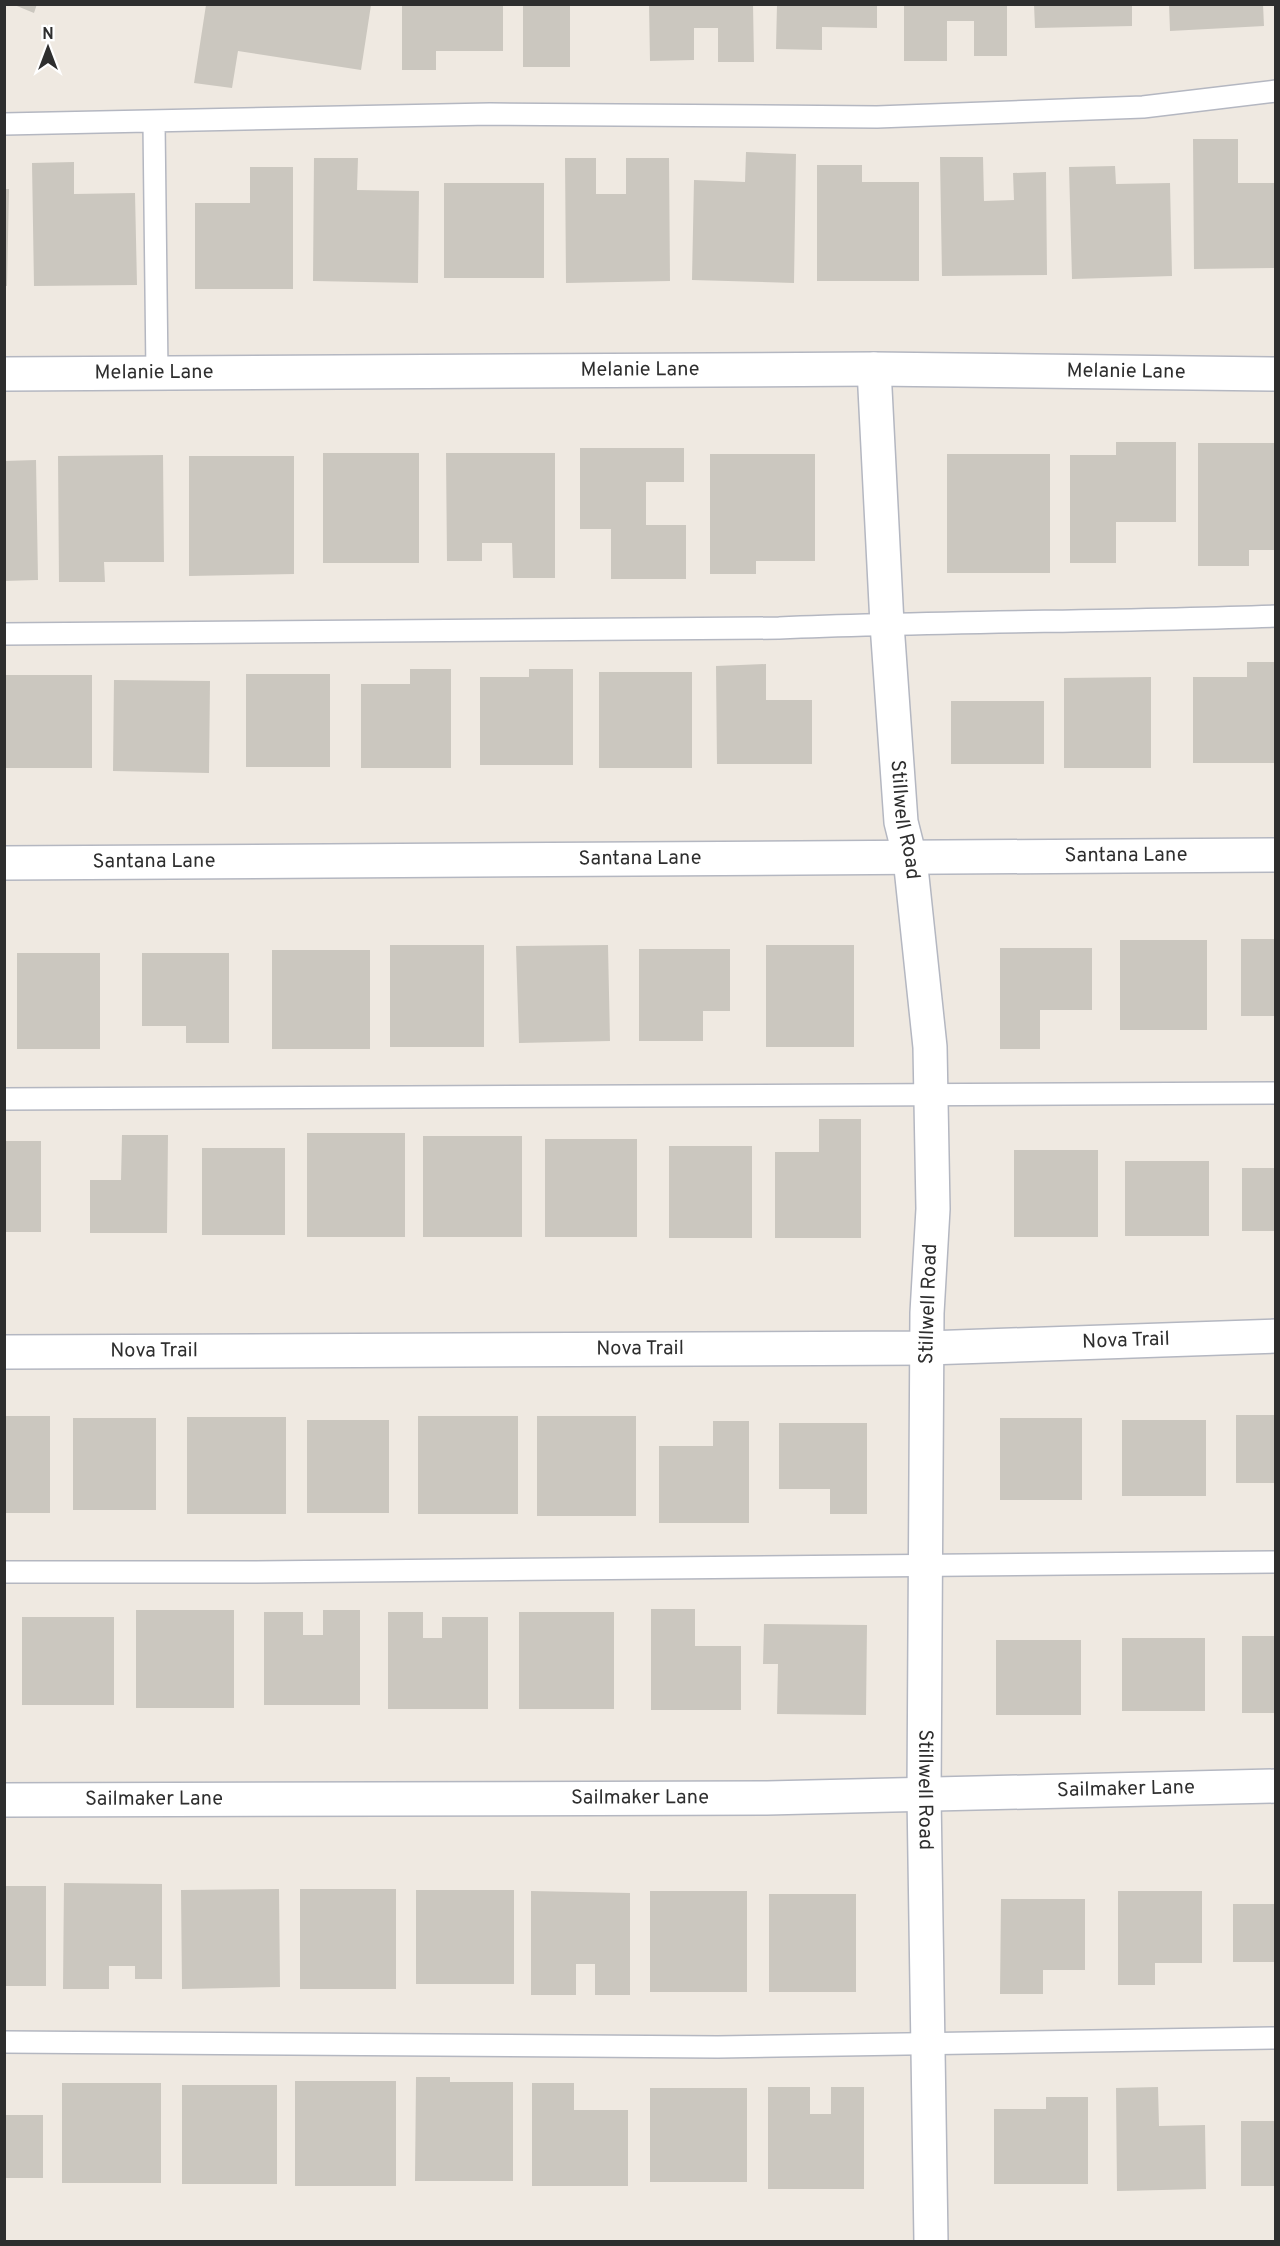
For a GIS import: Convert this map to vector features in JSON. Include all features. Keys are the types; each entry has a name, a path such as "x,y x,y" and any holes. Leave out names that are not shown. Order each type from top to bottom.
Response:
{"street":[{"name":"Melanie Lane","path":"4,374 874,369 1275,374"},
{"name":"Stillwell Road","path":"874,369 887,624 901,822 910,858 930,1047 933,1209 927,1348 924,1795 931,2241"},
{"name":"Santana Lane","path":"4,863 1275,855"},
{"name":"Nova Trail","path":"4,1352 927,1348 1275,1336"},
{"name":"Sailmaker Lane","path":"4,1800 767,1798 1275,1786"}],"lane":[{"path":"4,124 154,123 490,114 877,117 1143,107 1275,91"},
{"path":"154,123 157,373"},
{"path":"4,634 768,629 887,624 1105,622 1275,616"},
{"path":"4,1099 1275,1094"},
{"path":"4,1572 926,1567 1275,1562"},
{"path":"4,2042 718,2047 1275,2038"}],"building":[{"path":"12,4 37,4 34,13"},
{"path":"402,4 503,4 503,51 436,51 436,70 402,70"},
{"path":"523,4 570,4 570,67 523,67"},
{"path":"649,4 753,4 754,62 718,62 718,28 694,28 694,60 650,61"},
{"path":"777,4 877,4 877,28 822,27 822,50 776,49"},
{"path":"904,4 1007,4 1007,56 974,56 974,21 947,21 947,61 904,61"},
{"path":"1034,4 1132,4 1132,26 1035,28"},
{"path":"1169,4 1263,4 1264,26 1170,31"},
{"path":"206,5 371,5 361,70 238,51 232,88 194,83"},
{"path":"1193,139 1238,139 1238,183 1276,183 1276,268 1194,269"},
{"path":"746,152 796,154 794,283 692,280 694,180 745,182"},
{"path":"940,157 983,157 984,201 1014,200 1013,173 1046,172 1047,275 942,276"},
{"path":"314,158 358,158 357,190 419,191 418,283 313,281"},
{"path":"565,158 596,158 596,194 626,194 626,158 669,158 670,281 566,283"},
{"path":"74,162 74,194 135,193 137,285 34,286 32,163"},
{"path":"817,165 862,165 862,182 919,182 919,281 817,281"},
{"path":"1115,166 1116,184 1170,183 1172,276 1072,279 1069,167"},
{"path":"250,167 293,167 293,289 195,289 195,203 250,203"},
{"path":"444,183 544,183 544,278 444,278"},
{"path":"4,189 9,189 7,286 4,286"},
{"path":"1116,442 1176,442 1176,522 1116,522 1116,563 1070,563 1070,455 1116,455"},
{"path":"1198,443 1276,443 1276,550 1249,550 1249,566 1198,566"},
{"path":"580,448 684,448 684,482 646,482 646,525 686,525 686,579 611,579 611,529 580,529"},
{"path":"323,453 419,453 419,563 323,563"},
{"path":"446,453 555,453 555,578 513,578 512,543 482,543 482,561 447,561"},
{"path":"710,454 815,454 815,561 756,561 756,574 710,574"},
{"path":"947,454 1050,454 1050,573 947,573"},
{"path":"163,455 164,562 104,562 105,582 59,582 58,456"},
{"path":"189,456 294,456 294,574 189,576"},
{"path":"36,460 38,580 4,581 4,461"},
{"path":"1247,662 1276,662 1276,763 1193,763 1193,677 1247,677"},
{"path":"766,664 766,700 812,700 812,764 717,764 716,666"},
{"path":"410,669 451,669 451,768 361,768 361,684 410,684"},
{"path":"529,669 573,669 573,765 480,765 480,677 529,677"},
{"path":"599,672 692,672 692,768 599,768"},
{"path":"246,674 330,674 330,767 246,767"},
{"path":"4,675 92,675 92,768 4,768"},
{"path":"1151,677 1151,768 1064,768 1064,678"},
{"path":"114,680 210,681 209,773 113,771"},
{"path":"951,701 1044,701 1044,764 951,764"},
{"path":"1241,939 1276,939 1276,1016 1241,1016"},
{"path":"1120,940 1207,940 1207,1030 1120,1030"},
{"path":"390,945 484,945 484,1047 390,1047"},
{"path":"608,945 610,1041 519,1043 516,946"},
{"path":"766,945 854,945 854,1047 766,1047"},
{"path":"1000,948 1092,948 1092,1010 1040,1010 1040,1049 1000,1049"},
{"path":"639,949 730,949 730,1011 703,1011 703,1041 639,1041"},
{"path":"272,950 370,950 370,1049 272,1049"},
{"path":"17,953 100,953 100,1049 17,1049"},
{"path":"142,953 229,953 229,1043 186,1043 186,1026 142,1026"},
{"path":"819,1119 861,1119 861,1238 775,1238 775,1152 819,1152"},
{"path":"307,1133 405,1133 405,1237 307,1237"},
{"path":"122,1135 168,1135 167,1233 90,1233 90,1180 121,1180"},
{"path":"423,1136 522,1136 522,1237 423,1237"},
{"path":"545,1139 637,1139 637,1237 545,1237"},
{"path":"4,1141 41,1141 41,1232 4,1232"},
{"path":"669,1146 752,1146 752,1238 669,1238"},
{"path":"202,1148 285,1148 285,1235 202,1235"},
{"path":"1014,1150 1098,1150 1098,1237 1014,1237"},
{"path":"1125,1161 1209,1161 1209,1236 1125,1236"},
{"path":"1242,1168 1276,1168 1276,1231 1242,1231"},
{"path":"1236,1415 1276,1415 1276,1483 1236,1483"},
{"path":"4,1416 50,1416 50,1513 4,1513"},
{"path":"418,1416 518,1416 518,1514 418,1514"},
{"path":"537,1416 636,1416 636,1516 537,1516"},
{"path":"187,1417 286,1417 286,1514 187,1514"},
{"path":"73,1418 156,1418 156,1510 73,1510"},
{"path":"1000,1418 1082,1418 1082,1500 1000,1500"},
{"path":"307,1420 389,1420 389,1513 307,1513"},
{"path":"1122,1420 1206,1420 1206,1496 1122,1496"},
{"path":"713,1421 749,1421 749,1523 659,1523 659,1446 713,1446"},
{"path":"779,1423 867,1423 867,1514 830,1514 830,1489 779,1489"},
{"path":"651,1609 695,1609 695,1646 741,1646 741,1710 651,1710"},
{"path":"136,1610 234,1610 234,1708 136,1708"},
{"path":"323,1610 360,1610 360,1705 264,1705 264,1612 303,1612 303,1635 323,1635"},
{"path":"388,1612 423,1612 423,1638 442,1638 442,1617 488,1617 488,1709 388,1709"},
{"path":"519,1612 614,1612 614,1709 519,1709"},
{"path":"22,1617 114,1617 114,1705 22,1705"},
{"path":"764,1624 867,1625 866,1715 777,1714 778,1664 763,1664"},
{"path":"1242,1636 1276,1636 1276,1713 1242,1713"},
{"path":"1122,1638 1205,1638 1205,1711 1122,1711"},
{"path":"996,1640 1081,1640 1081,1715 996,1715"},
{"path":"64,1883 162,1884 162,1979 135,1979 135,1966 109,1966 109,1989 63,1989"},
{"path":"4,1886 46,1886 46,1986 4,1986"},
{"path":"279,1889 280,1987 182,1989 181,1890"},
{"path":"300,1889 396,1889 396,1989 300,1989"},
{"path":"416,1890 514,1890 514,1984 416,1984"},
{"path":"531,1891 630,1893 630,1995 595,1995 595,1964 576,1964 576,1995 531,1995"},
{"path":"650,1891 747,1891 747,1992 650,1992"},
{"path":"1118,1891 1202,1891 1202,1963 1155,1963 1155,1985 1118,1985"},
{"path":"769,1894 856,1894 856,1992 769,1992"},
{"path":"1001,1899 1085,1899 1085,1970 1043,1970 1043,1994 1000,1994"},
{"path":"1233,1904 1276,1904 1276,1962 1233,1962"},
{"path":"416,2077 450,2077 450,2082 513,2082 513,2181 415,2181"},
{"path":"295,2081 396,2081 396,2186 295,2186"},
{"path":"62,2083 161,2083 161,2183 62,2183"},
{"path":"532,2083 574,2083 574,2110 628,2110 628,2186 532,2186"},
{"path":"182,2085 277,2085 277,2184 182,2184"},
{"path":"768,2087 810,2087 810,2114 831,2114 831,2087 864,2087 864,2189 768,2189"},
{"path":"1158,2087 1159,2126 1205,2125 1206,2189 1117,2191 1116,2088"},
{"path":"650,2088 747,2088 747,2182 650,2182"},
{"path":"1046,2097 1088,2097 1088,2184 994,2184 994,2109 1046,2109"},
{"path":"4,2115 43,2115 43,2178 4,2178"},
{"path":"1241,2121 1276,2121 1276,2186 1241,2186"}]}
